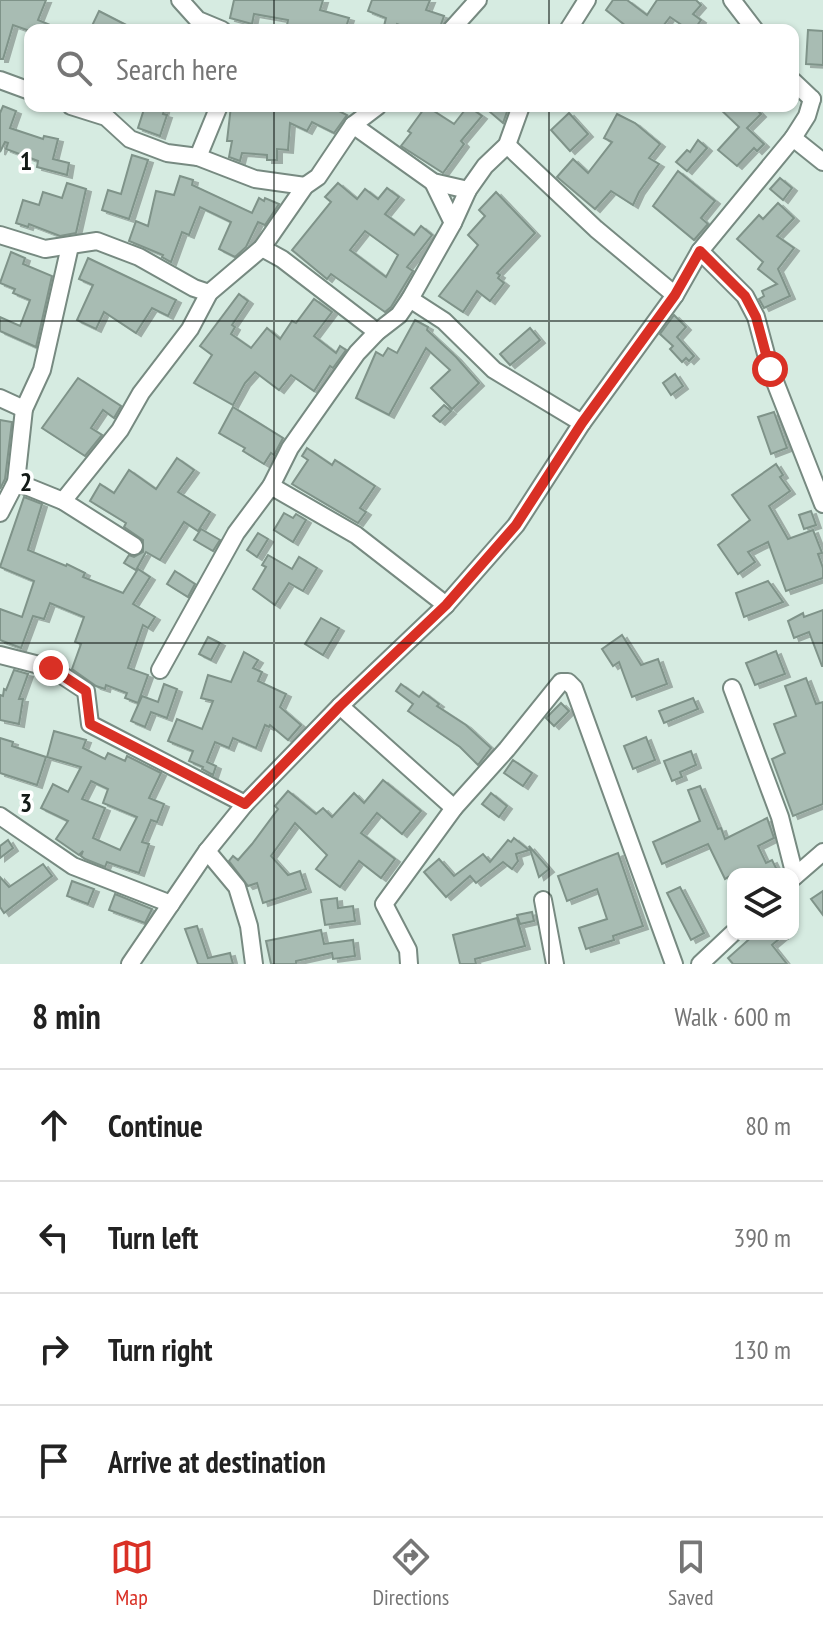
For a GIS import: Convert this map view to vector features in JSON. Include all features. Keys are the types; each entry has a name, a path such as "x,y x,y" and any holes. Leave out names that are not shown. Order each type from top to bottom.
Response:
{"street":[{"path":"180,0 198,20 208,24"},
{"path":"456,24 478,0"},
{"path":"572,24 587,0"},
{"path":"732,0 750,24"},
{"path":"0,80 24,89"},
{"path":"130,964 207,851 245,804 340,706 446,605 516,525 582,423 675,295 700,251 793,138 817,97 799,85"},
{"path":"90,112 106,117 130,139 167,153 198,157 255,179 305,186"},
{"path":"198,157 217,112"},
{"path":"63,501 120,430 141,393 190,329 209,293 262,248 305,186 318,177 353,125 370,112"},
{"path":"160,670 236,533 271,486 290,448 357,353 399,315 410,299 468,190 485,166 507,145 519,112"},
{"path":"353,125 433,182 468,190"},
{"path":"793,138 823,162"},
{"path":"507,145 596,229 675,295"},
{"path":"433,182 453,223"},
{"path":"0,235 45,249 97,241 139,257 194,288 209,293"},
{"path":"0,513 16,482 24,409 42,370 70,246"},
{"path":"262,248 282,259 377,332"},
{"path":"700,251 745,296 756,317 770,369 823,504"},
{"path":"410,299 444,321 494,370 582,423"},
{"path":"0,398 24,409"},
{"path":"16,482 63,501 134,546"},
{"path":"271,486 356,535 446,605"},
{"path":"0,655 51,668 86,691 90,724 245,804"},
{"path":"409,964 408,950 384,904 454,808 561,682 568,682 574,688 674,964"},
{"path":"732,688 780,817 792,868"},
{"path":"340,706 454,808"},
{"path":"0,816 73,866 171,904"},
{"path":"207,851 237,887 249,926 254,964"},
{"path":"799,873 823,852"},
{"path":"543,900 555,964"},
{"path":"700,964 727,939"}],"building":[{"path":"0,0 46,0 38,20 48,24 24,24 24,29 13,25 3,59 0,59"},
{"path":"234,0 323,0 320,10 349,18 347,24 287,24 288,20 254,14 252,24 230,18"},
{"path":"372,0 430,0 426,10 444,16 441,24 384,24 386,18 368,11"},
{"path":"613,0 627,0 647,15 657,0 696,0 701,5 693,14 701,20 698,24 680,24 670,17 665,24 624,24 606,10"},
{"path":"99,11 124,24 93,24"},
{"path":"808,30 823,31 823,65 806,64"},
{"path":"3,106 16,111 10,128 43,139 44,136 58,139 53,159 69,163 67,175 37,167 38,161 6,149 8,143 5,142 0,152 0,113"},
{"path":"143,112 164,112 167,115 160,136 138,128"},
{"path":"230,112 341,112 347,115 334,133 312,122 307,131 290,123 288,150 277,149 277,160 267,160 267,155 242,153 240,161 229,157 232,141 227,141"},
{"path":"422,112 435,112 454,124 463,112 476,112 482,116 461,141 464,144 443,173 401,146 411,133 408,131"},
{"path":"490,112 507,112 503,123"},
{"path":"723,112 759,112 761,114 747,128 764,144 757,151 754,148 737,166 718,150 739,127"},
{"path":"569,113 588,134 570,151 551,130"},
{"path":"617,114 635,123 660,144 649,158 659,164 633,205 611,191 595,209 557,177 573,159 588,173 612,142 604,138"},
{"path":"698,140 707,148 687,171 676,162 687,150 690,152"},
{"path":"132,155 148,160 129,219 102,210 108,190 121,194"},
{"path":"678,171 715,201 701,218 708,224 694,240 653,206"},
{"path":"180,176 193,180 192,185 252,213 259,198 279,204 265,225 258,222 246,247 235,257 219,249 231,222 200,207 189,235 182,232 171,262 163,255 129,241 136,221 148,226 156,191 174,195"},
{"path":"780,178 792,188 783,200 770,189"},
{"path":"67,183 86,189 76,233 60,236 29,224 28,227 16,223 23,200 39,205 43,192 62,198"},
{"path":"338,183 357,199 365,189 378,199 387,188 399,197 385,214 414,235 421,226 432,235 407,267 413,271 385,312 331,274 327,279 292,250 331,202 325,197","holes":["365,231 398,255 386,277 350,250"]},
{"path":"496,192 535,233 497,273 504,283 490,301 477,291 463,312 439,296 478,245 468,235 485,216 479,210"},
{"path":"778,203 794,218 777,236 794,248 778,269 790,296 764,308 759,299 764,296 762,291 777,284 758,269 763,262 737,239 759,215 763,219"},
{"path":"11,252 25,258 23,264 52,276 36,347 0,331 0,317 20,326 30,300 0,283"},
{"path":"88,258 176,300 168,316 152,308 136,333 104,312 96,329 77,320 93,285 79,279"},
{"path":"239,294 248,301 232,325 235,327 231,334 251,348 267,328 280,339 292,321 296,323 314,299 332,312 314,336 336,353 340,346 346,350 333,368 330,366 314,391 291,375 279,390 255,372 233,405 194,383 212,355 200,346"},
{"path":"674,315 686,327 677,337 694,356 689,361 686,358 682,362 670,349 673,346 660,334"},
{"path":"415,320 428,327 427,330 479,383 452,409 431,388 450,370 426,348 389,415 356,398 376,352 383,356 388,348 397,353"},
{"path":"530,328 540,340 510,365 500,354"},
{"path":"675,374 683,386 671,395 663,383"},
{"path":"78,378 121,406 114,418 103,410 91,428 102,435 85,456 42,428"},
{"path":"444,405 451,411 440,422 433,416"},
{"path":"233,407 283,438 274,455 271,453 264,464 219,433"},
{"path":"774,412 787,448 771,454 758,417"},
{"path":"0,420 12,422 5,479 0,489"},
{"path":"307,448 332,465 335,460 375,486 360,508 366,512 358,523 292,484 308,460 302,456"},
{"path":"177,458 194,470 178,492 210,512 198,531 184,522 160,560 146,552 136,570 124,563 129,555 134,557 143,552 143,540 124,527 126,523 90,501 100,484 114,493 129,470 156,489"},
{"path":"776,464 783,475 780,477 790,491 769,506 788,539 813,530 822,553 818,554 823,578 786,591 768,542 748,552 755,562 738,574 718,545 750,520 732,495"},
{"path":"24,497 42,504 28,550 67,564 85,573 83,577 123,593 138,569 150,577 133,604 155,617 148,628 143,625 128,668 148,675 138,703 125,698 127,693 106,685 105,689 96,686 72,669 81,644 75,642 84,617 50,603 44,619 33,616 21,648 0,640 0,609 22,617 34,581 0,567"},
{"path":"811,511 816,525 804,529 799,515"},
{"path":"284,513 293,518 296,514 306,520 293,542 274,530"},
{"path":"201,529 220,540 213,551 194,540"},
{"path":"258,533 268,539 257,557 247,550"},
{"path":"268,555 292,569 299,557 317,568 303,591 289,583 275,605 253,589 266,567 262,565"},
{"path":"175,571 195,584 188,597 167,584"},
{"path":"768,581 783,602 744,617 736,593"},
{"path":"823,610 822,666 809,632 794,638 788,621 803,613 804,617"},
{"path":"321,618 339,628 323,655 305,644"},
{"path":"622,635 641,665 658,659 667,684 632,697 619,662 613,666 602,649"},
{"path":"208,637 220,643 211,660 199,654"},
{"path":"776,651 785,674 755,685 746,663"},
{"path":"244,652 258,660 253,668 262,672 258,681 286,694 280,707 301,725 288,740 270,725 265,725 256,748 233,738 229,748 215,742 207,762 216,766 213,775 189,761 193,751 168,741 177,719 202,729 213,701 201,698 208,675 231,682"},
{"path":"14,670 28,674 19,699 23,699 19,724 0,720 0,695 3,696"},
{"path":"806,678 816,704 823,702 823,804 793,816 772,759 785,753 774,724 796,716 785,686"},
{"path":"164,684 177,689 167,718 151,712 145,727 131,721 142,696 158,702"},
{"path":"401,684 419,697 423,692 491,748 478,765 460,747 408,711 413,704 396,691"},
{"path":"693,698 698,709 664,723 659,711"},
{"path":"561,703 569,711 554,726 546,718"},
{"path":"54,731 86,740 83,748 105,759 108,753 125,761 127,756 161,773 149,798 164,804 157,822 151,820 142,842 149,844 139,873 107,862 105,867 85,859 81,856 83,851 79,855 56,839 68,821 41,808 53,784 68,792 81,767 47,757","holes":["91,781 108,789 103,803 137,817 120,850 93,838 105,808 82,799"]},
{"path":"646,737 655,760 633,769 624,746"},
{"path":"0,738 13,742 12,746 46,757 37,785 0,773"},
{"path":"691,751 696,765 680,772 682,777 672,781 664,761"},
{"path":"513,760 532,773 523,786 504,773"},
{"path":"383,780 421,811 402,834 377,813 361,833 395,859 381,878 359,861 340,887 316,869 327,855 295,823 271,856 288,875 300,871 306,889 263,903 257,883 248,886 229,861 233,856 238,860 252,844 288,791 316,814 323,808 332,817 354,793 364,803"},
{"path":"700,786 725,839 767,818 774,838 758,846 766,863 772,860 776,868 727,868 725,879 708,844 662,864 653,842 700,821 688,790"},
{"path":"491,793 507,806 499,817 482,804"},
{"path":"514,838 529,850 516,854 518,861 512,869 503,862 476,883 470,876 446,897 424,872 439,859 454,876 483,854 490,862 508,840 511,842"},
{"path":"8,840 13,848 0,858 0,846"},
{"path":"529,846 549,869 539,877"},
{"path":"618,853 643,926 586,949 579,928 607,919 597,889 567,901 558,876"},
{"path":"43,864 52,876 4,913 0,907 0,877 9,887"},
{"path":"72,881 94,889 88,904 67,896"},
{"path":"680,887 704,933 691,940 667,893"},
{"path":"823,891 823,915 811,899"},
{"path":"115,894 152,909 145,923 109,910"},
{"path":"337,898 338,908 353,906 355,921 325,925 321,900"},
{"path":"532,912 534,921 520,924 517,915"},
{"path":"517,918 525,946 475,959 476,964 460,964 453,935"},
{"path":"197,926 208,958 230,953 233,964 198,964 185,929"},
{"path":"321,930 324,944 353,940 355,956 333,959 332,953 296,961 296,964 271,964 266,941"},
{"path":"748,940 778,940 772,945 787,964 733,964 728,958"}],"route":[{"path":"51,668 86,691 90,724 245,804 340,706 446,605 516,525 582,423 675,295 700,251 745,296 756,317 770,369"}]}
